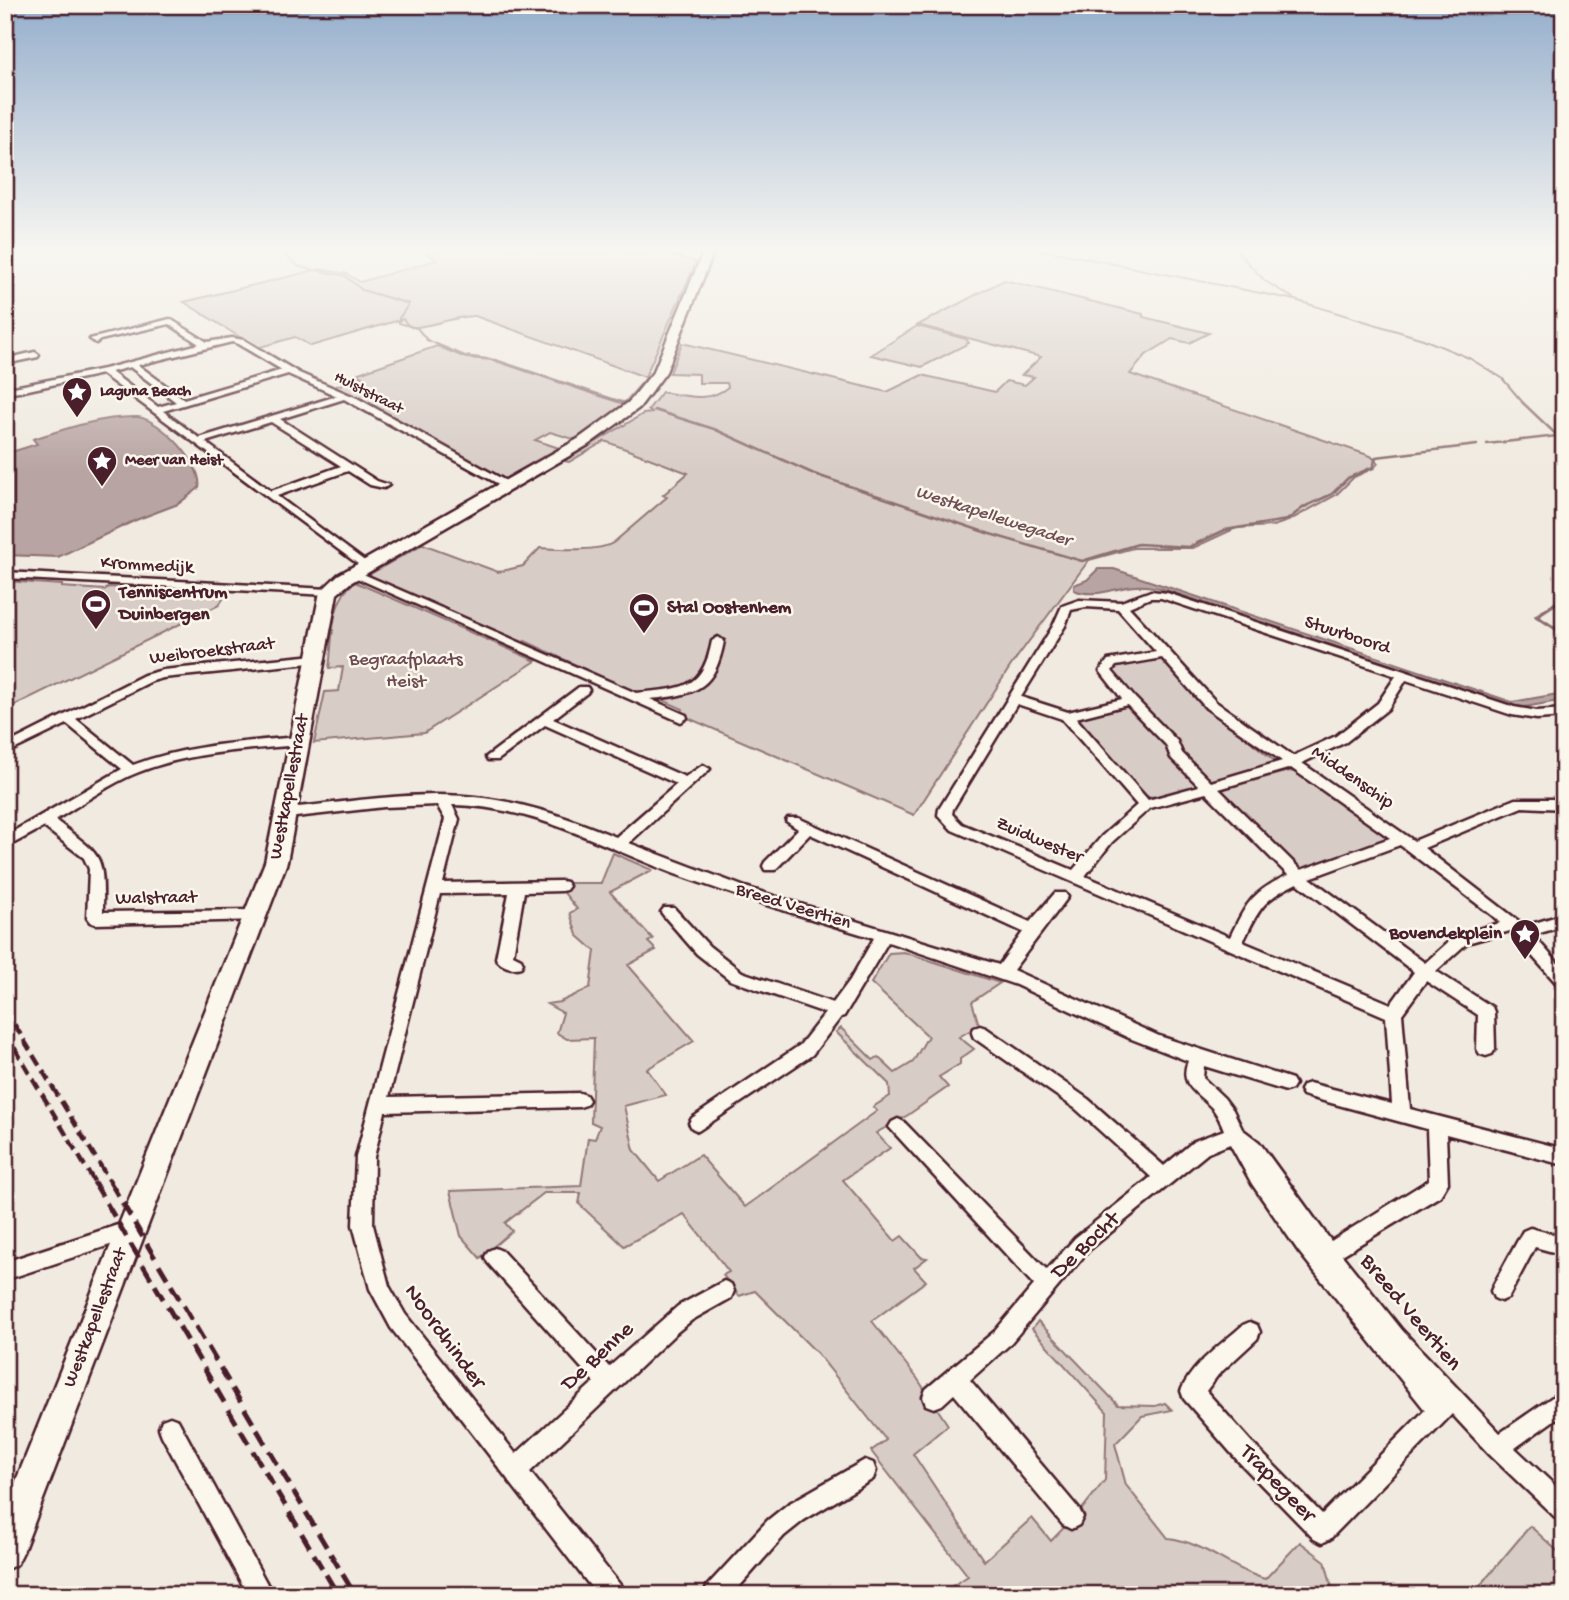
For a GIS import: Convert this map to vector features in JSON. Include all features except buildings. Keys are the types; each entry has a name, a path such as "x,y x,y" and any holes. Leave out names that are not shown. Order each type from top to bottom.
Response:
{"street":[{"path":"96,341 94,339 163,323"},
{"path":"172,323 205,345"},
{"path":"329,592 360,570 601,430 642,397 660,372 680,323"},
{"name":"Hulststraat","path":"5,394 205,345 237,340 289,371 345,396 508,485"},
{"path":"5,362 34,355"},
{"path":"132,364 182,402"},
{"path":"104,371 270,495 360,570 681,718"},
{"path":"157,410 289,371"},
{"path":"5,384 15,390"},
{"path":"198,441 345,396"},
{"path":"272,418 374,483 384,485"},
{"path":"270,495 349,467"},
{"name":"Krommedijk","path":"5,575 329,592"},
{"name":"Westkapellestraat","path":"5,1552 276,862 329,592"},
{"name":"Stuurboord","path":"1121,605 1148,593 1163,595 1512,711 1537,715 1564,713"},
{"name":"Zuidwester","path":"1121,605 1079,603 1069,606 946,809 946,815 957,827 1394,1013"},
{"name":"Middenschip","path":"1121,605 1211,705 1408,843 1517,929 1564,981"},
{"path":"636,697 666,693 696,684 711,669 718,641"},
{"path":"1164,654 1112,663 1106,671 1130,701 1172,744 1175,755 1299,877 1425,972 1486,1012 1486,1049"},
{"name":"Weibroekstraat","path":"5,750 134,683 163,674 315,659"},
{"path":"1076,878 1107,839 1145,805 1279,768 1348,734 1382,706 1403,675"},
{"path":"493,757 583,690"},
{"path":"1014,699 1067,716 1145,805"},
{"path":"1067,716 1130,701"},
{"path":"67,718 131,770"},
{"path":"545,720 687,783"},
{"path":"5,842 131,770 149,763 190,753 299,741"},
{"path":"618,844 703,769"},
{"path":"442,800 452,819 482,802"},
{"name":"Breed Veertien","path":"287,813 442,800 482,802 542,814 709,881 1002,973 1056,993 1136,1033 1198,1058 1192,1076 1227,1115 1255,1172 1315,1259 1360,1317 1445,1404 1498,1447 1564,1510"},
{"path":"1233,945 1257,901 1299,877 1408,843 1520,802 1564,804"},
{"name":"Noordhinder","path":"452,819 365,1157 363,1225 380,1289 398,1321 612,1595"},
{"name":"Walstraat","path":"45,820 90,855 96,869 95,918 255,916"},
{"path":"770,866 800,825 1032,930"},
{"path":"434,889 561,886"},
{"path":"515,963 504,958 517,888"},
{"path":"1002,973 1032,930 1060,897"},
{"path":"670,912 703,950 736,976 838,1011"},
{"path":"1402,1116 1394,1013 1415,981 1462,939 1564,920"},
{"path":"698,1123 790,1063 820,1035 838,1011 884,935"},
{"path":"980,1033 1082,1104 1163,1176"},
{"path":"1198,1058 1286,1084"},
{"path":"1309,1090 1564,1157"},
{"path":"378,1105 580,1100"},
{"path":"1328,1253 1433,1190 1438,1183 1436,1125"},
{"path":"898,1128 1047,1284"},
{"name":"Breed Veertien","path":"1235,1134 1260,1158 1328,1253 1445,1404"},
{"name":"De Bocht","path":"934,1396 1002,1338 1082,1244 1201,1147 1235,1134"},
{"path":"5,1271 130,1230"},
{"path":"1501,1291 1530,1237 1564,1246"},
{"path":"495,1257 609,1383"},
{"name":"De Benne","path":"514,1471 677,1320 724,1292"},
{"name":"Trapegeer","path":"1250,1332 1192,1391 1247,1454 1322,1531 1445,1404"},
{"path":"955,1379 1071,1517"},
{"path":"1498,1447 1564,1399"},
{"path":"170,1428 261,1595"},
{"path":"716,1595 776,1528 796,1512 865,1471"}],"green space":[{"path":"217,323 391,323 311,346 295,337 257,348"},
{"path":"406,323 440,323 415,327"},
{"path":"494,323 669,323 645,377"},
{"path":"922,323 1166,323 1209,333 1189,343 1172,339 1146,355 1130,374 1371,456 1378,463 1374,468 1354,477 1336,495 1288,521 1273,526 1236,528 1193,548 1133,548 1089,560 1012,664 914,815 681,715 683,709 658,698 646,698 525,641 521,644 367,576 423,544 498,572 523,566 540,548 588,549 613,543 667,497 663,495 688,473 605,441 569,462 564,461 643,414 652,413 648,410 662,392 705,397 728,387 727,383 699,383 699,374 670,373 682,343 887,392 922,375 995,392 1006,381 1025,385 1034,377 1022,375 1041,357 918,325"},
{"path":"917,326 966,339 969,343 922,367 871,355"},
{"path":"437,346 466,358 493,360 627,405 580,441 550,432 535,440 565,450 503,480 331,388 362,377 356,374"},
{"path":"645,379 651,380 638,396 627,405 625,402"},
{"name":"Tenniscentrum Duinbergen","path":"5,581 105,590 108,587 227,593 219,605 5,710"},
{"name":"Begraafplaats Heist","path":"355,582 536,661 424,733 314,743 325,692 339,691 343,667 329,668 336,610 347,590"},
{"path":"1161,659 1198,699 1276,762 1275,765 1155,797 1144,796 1075,719 1139,704 1113,671 1116,667"},
{"path":"1289,771 1299,773 1390,837 1298,870 1217,790"},
{"path":"613,853 652,870 610,892 653,939 648,942 656,950 628,965 694,1041 647,1069 666,1095 624,1106 634,1150 659,1181 700,1155 745,1207 877,1111 873,1107 890,1096 889,1084 836,1032 841,1028 873,1060 878,1057 895,1073 913,1062 928,1036 871,983 889,953 904,952 1000,983 972,1002 979,1025 959,1037 974,1049 960,1059 960,1064 939,1077 948,1087 876,1133 890,1148 843,1180 895,1241 902,1236 921,1257 927,1258 914,1268 926,1281 872,1321 917,1378 948,1425 913,1454 984,1561 1032,1518 1051,1541 1105,1480 1107,1412 1032,1329 1038,1321 1118,1405 1155,1406 1165,1403 1172,1410 1142,1416 1115,1444 1126,1485 1168,1538 1181,1540 1205,1550 1265,1579 1300,1542 1325,1561 1334,1595 938,1595 968,1576 871,1451 886,1440 817,1353 755,1291 739,1296 723,1275 729,1272 684,1214 624,1246 579,1204 581,1193 544,1193 505,1223 512,1231 480,1258 461,1236 450,1191 581,1186 588,1138 595,1139 600,1126 591,1122 594,1038 567,1039 557,1033 563,1013 547,1004 560,1002 590,988 595,951 577,935 570,913 577,909 561,889 564,883 601,883"},
{"path":"1530,1526 1564,1557 1564,1595 1485,1595 1478,1588"}],"shaded area":[{"name":"Meer van Heist","path":"138,417 158,426 179,445 195,468 199,488 178,504 136,520 58,557 5,555 5,454 37,444 33,439 72,427 112,418"},
{"path":"1098,569 1114,569 1512,702 1564,693 1564,700 1525,707 1514,706 1160,588 1139,586 1097,593 1074,590 1074,585 1087,580"}],"waterway":[{"name":"Westkapellewegader","path":"399,323 417,328 427,340 465,356 496,360 628,404 623,402"},
{"path":"1369,323 1423,339 1469,358 1502,378 1524,404"},
{"path":"1524,404 1564,442"},
{"name":"Westkapellewegader","path":"654,410 714,429 814,474 990,534 1082,561 1138,544 1189,547 1225,530 1287,520 1304,507 1332,494 1348,478 1373,467 1376,457 1477,445"},
{"name":"Westkapellewegader","path":"1487,444 1557,436"},
{"path":"1556,603 1564,598"},
{"path":"1559,601 1536,616 1564,634"}],"railway":[{"path":"5,1009 111,1183"},
{"path":"5,1032 95,1183"},
{"path":"94,1182 338,1595"},
{"path":"110,1182 355,1595"}],"place":[{"name":"Laguna Beach","path":"77,419"},
{"name":"Meer van Heist","path":"102,488"},
{"name":"Tenniscentrum Duinbergen","path":"96,631"},
{"name":"Stal Oostenhem","path":"644,635"},
{"name":"Bovendekplein","path":"1525,961"}]}
